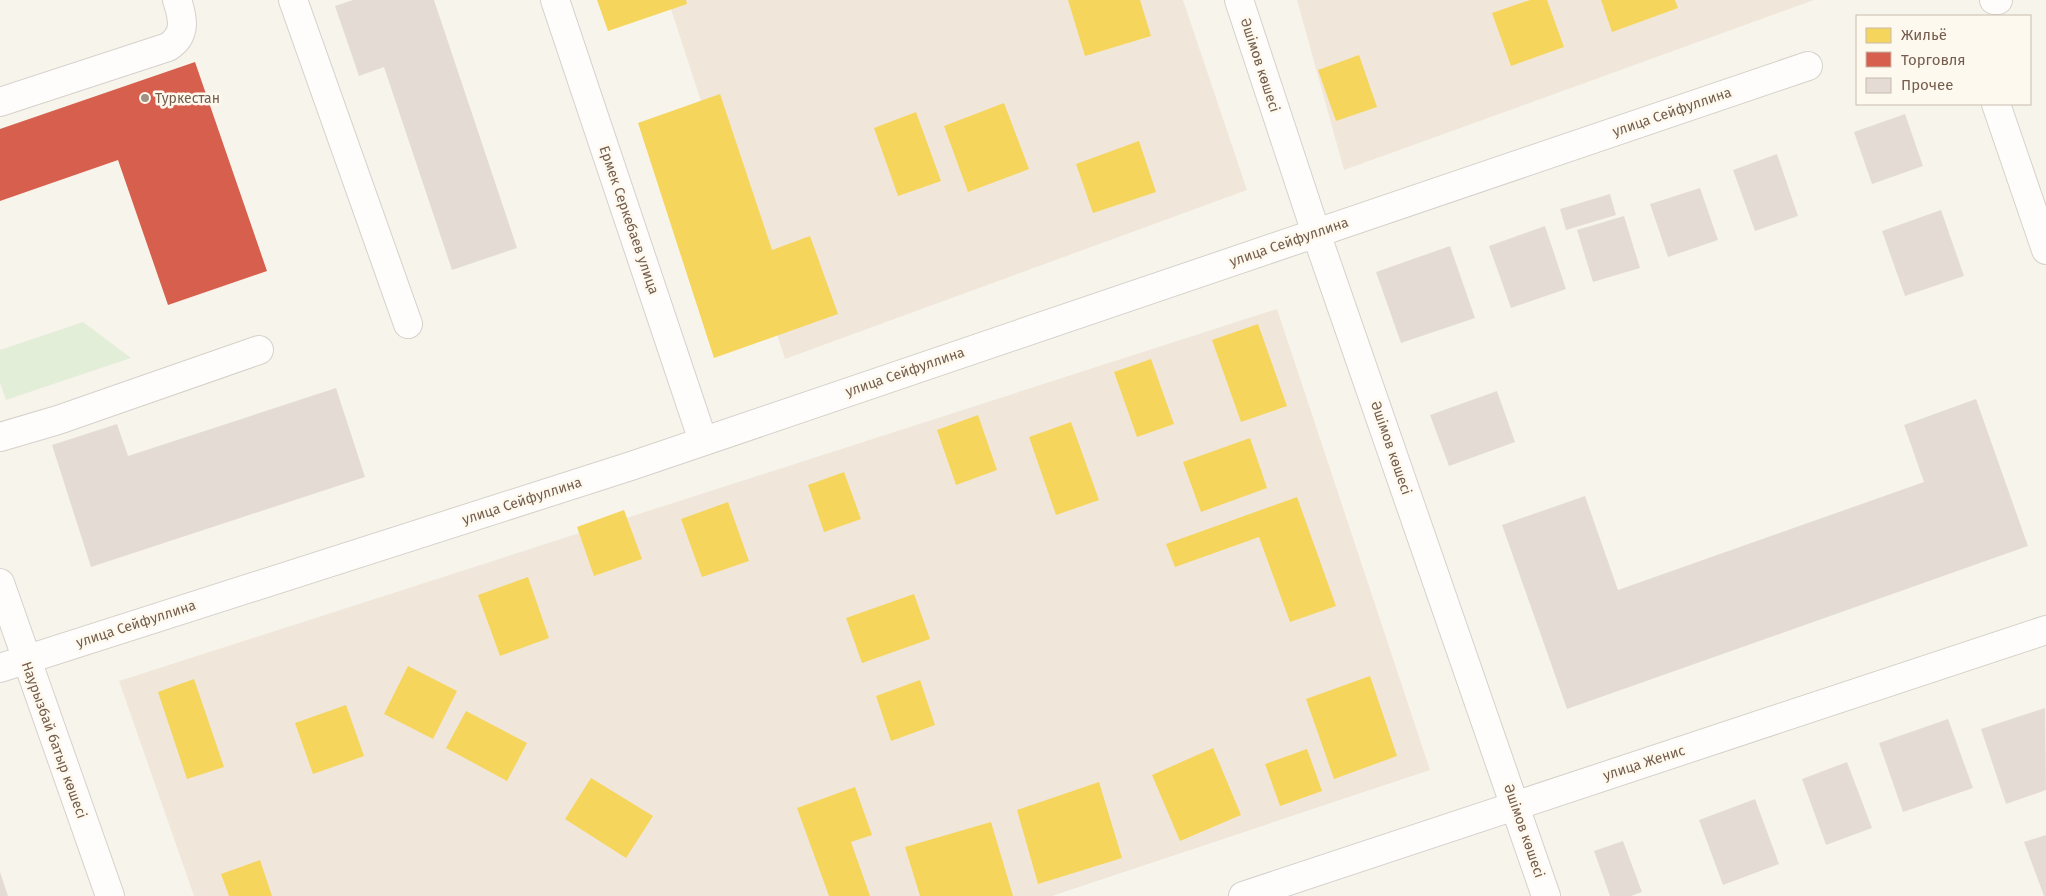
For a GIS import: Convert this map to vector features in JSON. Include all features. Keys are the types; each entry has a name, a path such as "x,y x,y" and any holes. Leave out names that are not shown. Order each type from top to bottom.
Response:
{"street":[{"path":"0,102 168,47 176,42 182,29 182,15 177,0"},
{"path":"293,0 408,324"},
{"name":"Ермек Серкебаев улица","path":"555,0 703,440"},
{"name":"Әшімов көшесі","path":"1239,0 1316,233 1546,896"},
{"name":"улица Сейфуллина","path":"0,668 612,472 1808,66"},
{"path":"1996,105 2046,250"},
{"path":"0,437 58,420 259,350"},
{"name":"Наурызбай батыр көшесі","path":"0,583 110,896"},
{"name":"улица Женис","path":"1243,896 2046,630"}],"shaded area":[{"path":"668,0 1183,0 1247,190 785,359"},
{"path":"1297,0 1814,0 1344,170"},
{"path":"1277,309 1430,770 1052,896 194,896 119,681"}],"green space":[{"path":"83,322 131,358 6,400 0,383 0,350"}],"building: Жильё":[{"path":"597,0 686,0 687,4 608,31"},
{"path":"1068,0 1140,0 1151,36 1085,56"},
{"path":"1530,0 1547,0 1564,47 1511,66 1492,13"},
{"path":"1601,0 1675,0 1678,8 1612,32"},
{"path":"1359,55 1377,107 1336,121 1318,70"},
{"path":"720,94 772,250 810,236 838,314 714,358 638,123"},
{"path":"1004,103 1029,169 968,192 944,126"},
{"path":"916,112 941,181 898,196 874,128"},
{"path":"1139,141 1156,192 1093,213 1076,164"},
{"path":"1258,324 1287,406 1241,422 1212,340"},
{"path":"1151,359 1174,424 1137,437 1114,372"},
{"path":"978,415 997,470 956,485 937,430"},
{"path":"1071,422 1099,500 1056,515 1029,437"},
{"path":"1250,438 1267,488 1201,512 1183,462"},
{"path":"844,472 861,519 824,532 808,485"},
{"path":"1297,497 1336,606 1290,622 1259,537 1175,567 1166,544"},
{"path":"728,502 749,561 702,577 681,519"},
{"path":"624,510 642,559 594,576 577,527"},
{"path":"528,577 549,638 500,656 478,595"},
{"path":"914,594 930,639 862,663 846,618"},
{"path":"408,666 457,691 433,739 384,714"},
{"path":"1370,676 1397,756 1334,779 1306,699"},
{"path":"194,679 224,767 187,779 158,692"},
{"path":"920,680 935,725 891,741 876,696"},
{"path":"346,705 364,756 313,774 295,723"},
{"path":"466,711 527,743 507,781 446,748"},
{"path":"1213,748 1241,815 1180,841 1152,775"},
{"path":"1307,749 1322,791 1280,806 1265,764"},
{"path":"591,778 653,816 626,858 565,819"},
{"path":"1099,782 1122,858 1038,884 1017,810"},
{"path":"855,787 872,835 851,842 870,896 829,896 797,808"},
{"path":"991,822 1013,896 920,896 905,847"},
{"path":"260,860 272,896 229,896 221,874"}],"building: Торговля":[{"path":"195,62 267,271 168,305 118,160 0,201 0,129"}],"building: Прочее":[{"path":"353,0 434,0 517,248 452,270 384,67 359,76 335,6"},
{"path":"1905,114 1923,166 1872,184 1854,132"},
{"path":"1777,154 1798,216 1755,231 1733,170"},
{"path":"1700,188 1718,240 1668,257 1650,204"},
{"path":"1610,194 1616,215 1566,230 1560,209"},
{"path":"1941,210 1964,276 1905,296 1882,231"},
{"path":"1624,216 1640,268 1593,282 1577,230"},
{"path":"1545,226 1566,289 1511,308 1489,246"},
{"path":"1450,246 1475,318 1401,343 1376,272"},
{"path":"336,388 365,477 91,567 52,445 117,424 128,456"},
{"path":"1497,391 1515,442 1449,466 1430,415"},
{"path":"1976,399 2028,546 1567,709 1502,525 1585,496 1618,590 1924,482 1904,425"},
{"path":"2045,708 2046,790 2006,804 1981,729"},
{"path":"1948,719 1973,788 1903,812 1879,743"},
{"path":"1847,762 1872,828 1826,845 1802,779"},
{"path":"1755,799 1779,864 1723,885 1699,820"},
{"path":"2046,835 2046,896 2044,896 2024,842"},
{"path":"1623,841 1642,892 1631,896 1610,896 1594,851"},
{"path":"0,872 8,896 0,896"}],"place":[{"name":"Туркестан","path":"145,98"}]}
